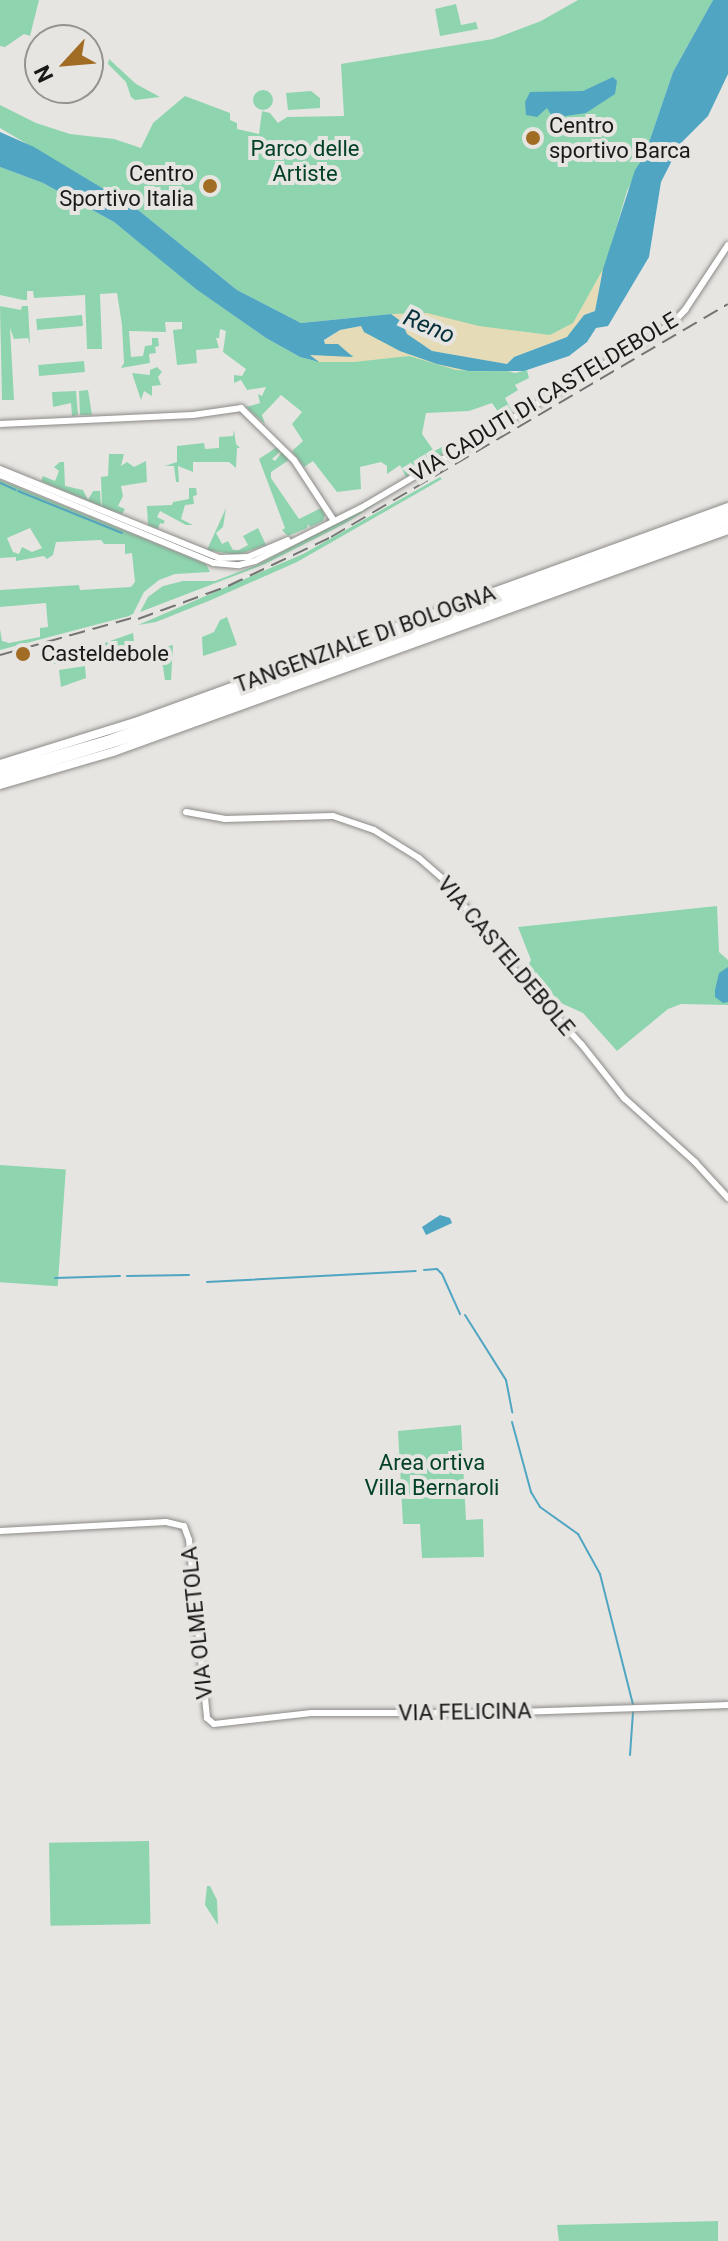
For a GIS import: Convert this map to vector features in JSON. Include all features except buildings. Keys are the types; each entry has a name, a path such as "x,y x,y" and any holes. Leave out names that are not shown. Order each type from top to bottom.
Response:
{"highway":[{"name":"TANGENZIALE DI BOLOGNA","path":"0,764 135,722 728,507"},
{"path":"0,771 119,736 728,515"},
{"path":"0,778 146,733 728,522"},
{"name":"TANGENZIALE DI BOLOGNA","path":"0,785 113,752 728,530"}],"street":[{"name":"VIA CADUTI DI CASTELDEBOLE","path":"150,534 214,563 239,565 259,559 334,521 671,325 728,245"},
{"path":"0,424 146,417 241,408 294,460 334,521"},
{"path":"0,469 150,534"},
{"path":"0,475 150,534"},
{"name":"VIA CASTELDEBOLE","path":"186,812 225,819 333,816 374,830 419,858 453,891 519,976 582,1045 624,1098 683,1150 728,1198"},
{"name":"VIA OLMETOLA","path":"0,1531 166,1522 180,1523 186,1528 207,1718"},
{"name":"VIA FELICINA","path":"207,1718 211,1723 221,1725 311,1713 487,1713 728,1705"}],"green space":[{"path":"0,0 39,0 33,24 24,24 24,34 5,47 0,46"},
{"name":"Parco delle Artiste","path":"578,0 713,0 673,72 644,157 627,191 603,273 571,334 423,347 391,314 301,323 237,290 137,209 0,128 0,105 36,123 70,134 114,139 141,148 153,123 185,96 230,113 230,120 237,123 237,129 259,134 262,111 270,113 278,123 287,117 344,116 341,64 493,39 541,21"},
{"path":"456,4 461,25 476,22 478,29 440,36 435,9"},
{"path":"109,59 136,84 160,97 135,100 126,82 108,64"},
{"path":"259,90 267,90 273,100 267,110 259,110 253,104 253,96"},
{"path":"311,91 320,98 320,108 288,110 286,93"},
{"path":"0,167 43,183 114,222 204,294 266,338 300,357 315,361 364,332 515,373 527,370 529,378 515,385 518,390 505,398 513,413 503,419 492,403 469,411 426,413 422,434 434,451 488,424 491,426 406,477 400,465 387,474 387,466 381,462 360,467 361,489 337,492 313,461 304,467 292,451 303,441 292,424 302,412 281,395 262,415 265,424 246,407 260,403 258,394 262,396 266,387 247,390 241,380 234,383 234,375 242,376 246,369 223,352 226,331 220,329 219,338 216,338 219,348 196,350 197,363 177,365 173,330 182,329 182,322 165,322 166,332 129,331 131,357 143,356 145,346 152,345 152,338 158,338 159,346 155,347 156,353 149,354 150,363 121,368 124,363 122,325 117,293 100,294 102,349 87,349 85,295 34,298 33,291 27,291 27,300 23,300 0,295"},
{"path":"0,306 21,310 22,306 28,306 30,344 28,338 14,339 10,328 14,400 2,400"},
{"path":"82,315 83,326 37,330 36,319"},
{"path":"84,361 85,372 39,376 38,365"},
{"path":"157,367 162,372 158,377 161,385 152,386 152,396 144,391 141,400 132,373 150,375 150,370"},
{"path":"88,390 92,415 80,415 79,391"},
{"path":"76,391 78,415 72,416 71,403 53,407 52,392"},
{"path":"234,430 236,444 240,448 237,448 236,468 229,462 193,462 193,472 178,466 179,482 176,482 174,466 165,466 177,462 177,446 204,443 205,449 219,448 219,437 233,436"},
{"path":"277,447 281,451 272,459 275,461 282,452 289,460 271,472 271,478 299,519 321,508 325,515 323,521 310,527 308,524 307,528 288,536 282,530 285,528 259,459"},
{"path":"109,454 124,454 121,466 127,462 134,467 146,461 147,482 121,486 123,496 118,506 125,509 122,514 102,507 101,477 108,476"},
{"path":"64,462 65,486 83,490 88,500 93,491 100,491 101,506 41,481 43,476 55,481 59,471 54,467"},
{"path":"440,477 442,479 297,562 156,622 138,625 303,554"},
{"path":"0,480 206,564 210,572 175,574 159,580 144,592 129,616 0,650 0,629 2,641 9,643 40,637 40,628 48,627 46,603 0,607 0,590 79,585 80,590 131,587 135,582 132,553 125,554 125,544 104,544 101,540 56,542 53,555 47,559 44,556 16,561 16,557 0,558","holes":["30,528 42,548 32,552 22,547 19,554 13,552 7,538"]},
{"path":"189,488 196,488 197,495 193,496 194,504 185,505 181,519 193,525 186,525 160,511 157,517 165,521 163,524 160,523 158,529 148,525 146,491 147,506 172,505 173,502 189,499"},
{"path":"380,501 346,523 265,564 140,612 148,597 163,586 183,581 215,581 259,564"},
{"path":"226,508 223,527 216,533 222,544 228,541 233,550 239,550 248,545 243,536 258,528 266,545 237,555 207,550"},
{"path":"227,617 237,645 203,656 202,637 214,632 220,620"},
{"path":"133,633 134,641 130,645 54,664 52,661"},
{"path":"173,645 171,680 165,680 160,648"},
{"path":"85,666 86,678 61,687 59,670"},
{"path":"717,906 719,952 728,960 728,1005 681,1004 668,1009 617,1051 583,1013 561,1003 527,968 531,960 518,927"},
{"path":"0,1165 66,1170 58,1286 0,1282"},
{"name":"Area ortiva Villa Bernaroli","path":"461,1425 466,1520 483,1519 484,1557 422,1558 420,1524 403,1524 398,1431"},
{"path":"149,1841 150,1924 50,1926 49,1843"},
{"path":"207,1886 210,1886 217,1900 218,1925 205,1905"},
{"path":"718,2221 718,2241 559,2241 557,2225"}],"sand":[{"path":"603,269 595,311 584,315 567,337 514,357 507,364 432,351 406,334 391,314 427,313 479,326 550,335 573,323"},
{"path":"362,326 364,332 400,351 467,371 456,370 409,356 319,362 309,355 354,356 325,344 325,340 340,330"}],"water":[{"path":"713,0 728,0 728,74 708,116 681,143 661,182 649,257 608,326 596,328 587,342 569,356 524,371 469,371 437,364 400,351 364,332 361,326 340,330 324,340 325,344 338,344 353,357 310,355 319,362 300,357 266,338 196,289 114,222 43,183 0,167 0,132 34,147 137,209 237,290 301,323 391,314 402,322 407,334 432,351 507,364 514,357 567,337 584,315 595,311 603,269 635,170 644,157 673,72"},
{"path":"613,77 617,81 615,94 586,113 553,118 547,108 537,117 526,115 525,102 530,92 583,91"},
{"path":"728,967 728,1002 723,1003 715,997 715,990 719,973"},
{"path":"440,1215 450,1218 452,1223 426,1235 422,1227"}],"waterway":[{"path":"0,483 16,490"},
{"path":"18,491 122,533"},
{"path":"424,1270 437,1269 442,1274 460,1314"},
{"path":"207,1282 416,1271"},
{"path":"127,1276 189,1275"},
{"path":"55,1278 120,1276"},
{"path":"465,1315 506,1380 512,1412"},
{"path":"512,1422 531,1492 540,1507 578,1534 600,1574 633,1704"},
{"path":"630,1755 633,1712"}],"railway":[{"path":"138,619 228,586 331,537 728,304"},
{"path":"0,655 132,618"}],"place":[{"name":"Centro sportivo Barca","path":"533,138"},
{"name":"Centro Sportivo Italia","path":"210,186"},
{"name":"Casteldebole","path":"23,654"}],"water label":[{"name":"Reno","path":"429,327"}]}
